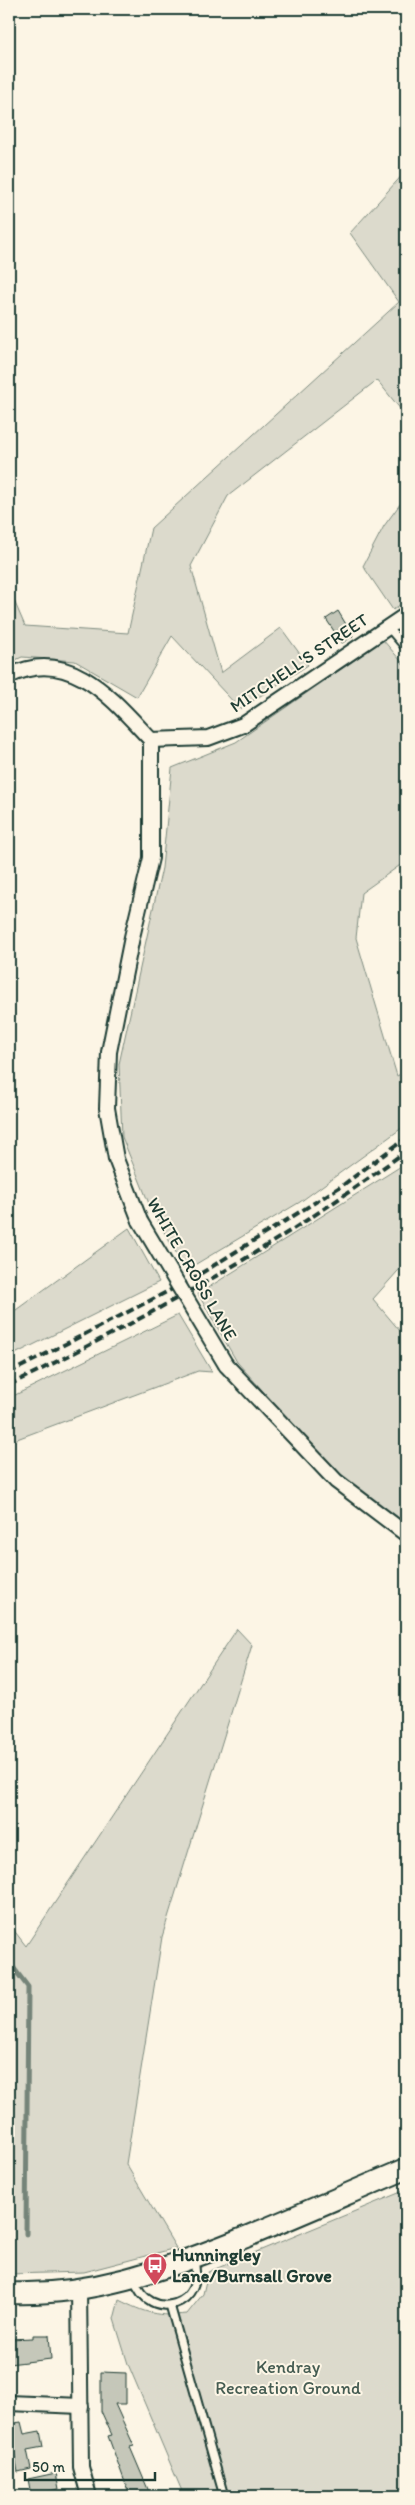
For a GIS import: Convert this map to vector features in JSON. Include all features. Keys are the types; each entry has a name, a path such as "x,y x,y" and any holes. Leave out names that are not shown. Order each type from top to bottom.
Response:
{"main road":[{"path":"9,2293 32,2294 134,2278 193,2258 406,2169"}],"street":[{"name":"MITCHELL'S STREET","path":"151,740 208,738 243,725 406,615"},
{"path":"9,676 29,669 42,668 70,671 109,696 151,740"},
{"name":"WHITE CROSS LANE","path":"151,740 151,858 132,937 109,1052 108,1099 116,1159 140,1221 226,1365 336,1482 406,1534"},
{"path":"79,2288 81,2467 89,2496"},
{"path":"9,2404 81,2406"}],"lane":[{"path":"388,626 406,648"},
{"path":"134,2278 143,2296 151,2302 170,2305 188,2296 194,2288 196,2273 193,2258"},
{"path":"170,2305 224,2496"}],"green space":[{"path":"406,171 406,320 401,325 406,332 406,416 377,380 228,496 191,566 221,673 281,628 308,665 240,709 172,636 137,697 75,661 22,657 9,663 9,589 25,626 128,633 151,528 399,302 350,233"},
{"path":"406,496 406,600 393,610 363,566 384,526"},
{"path":"383,640 406,667 406,861 361,893 356,938 397,1076 406,1071 406,1125 300,1202 186,1270 152,1211 122,1137 119,1064 162,868 172,768 236,742"},
{"path":"406,1163 406,1262 373,1299 406,1338 406,1528 338,1475 237,1362 198,1294"},
{"path":"129,1228 159,1282 9,1357 9,1315"},
{"path":"178,1315 212,1372 198,1371 9,1442 9,1398"},
{"path":"237,1629 252,1645 162,1937 126,2164 176,2248 84,2272 9,2274 9,1924 26,1946"},
{"name":"Kendray Recreation Ground","path":"406,2190 406,2496 184,2496 128,2364 114,2319 119,2300 152,2313 168,2315 187,2314 203,2294 208,2272"}],"building":[{"path":"338,611 353,636 342,643 326,619"},
{"path":"33,2335 49,2335 51,2359 9,2364 9,2339 33,2338"},
{"path":"101,2372 126,2373 126,2404 115,2404 134,2446 130,2447 150,2494 130,2496 108,2436 112,2435 101,2411"},
{"path":"21,2422 24,2434 40,2431 43,2447 27,2450 31,2469 18,2472 9,2424"},
{"path":"56,2473 59,2489 31,2495 28,2479"}],"waterway":[{"path":"9,1962 28,1987 26,2234"}],"railway":[{"path":"9,1373 192,1279 343,1185 406,1138"},
{"path":"9,1385 112,1333 214,1277 312,1217 406,1151"}],"place":[{"name":"Hunningley Lane/Burnsall Grove","path":"155,2286"}]}
